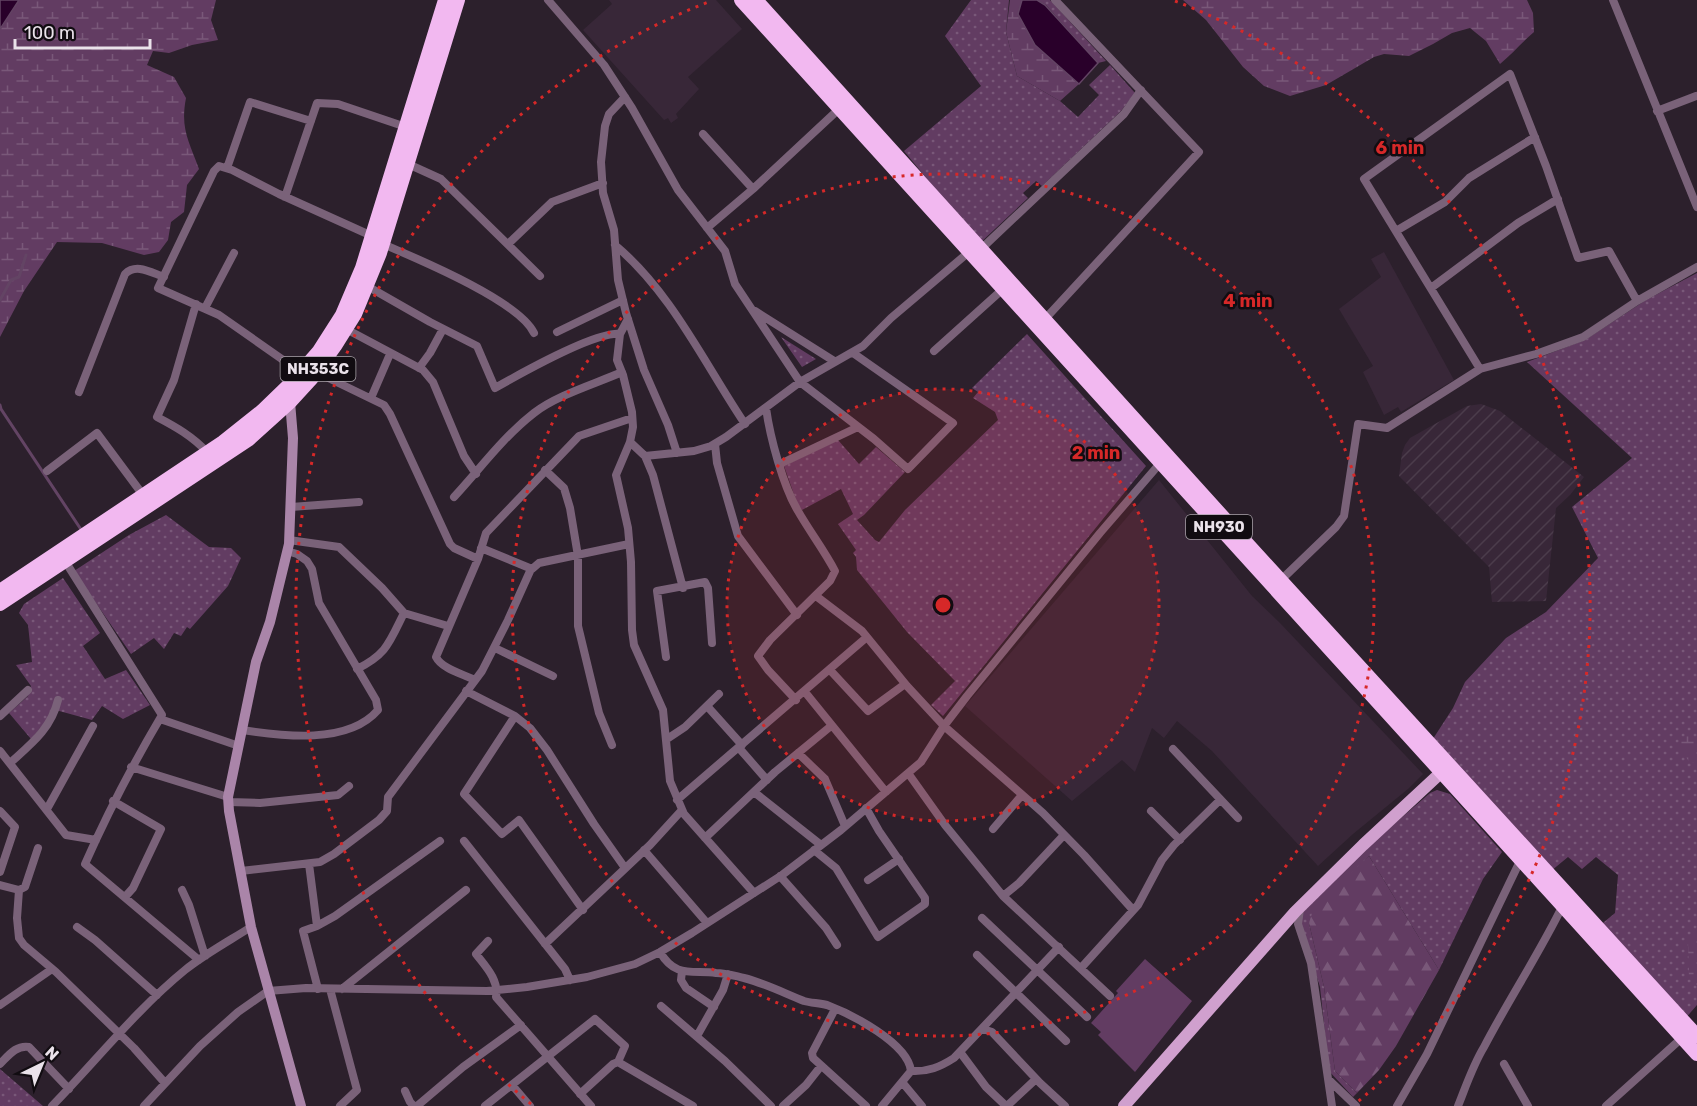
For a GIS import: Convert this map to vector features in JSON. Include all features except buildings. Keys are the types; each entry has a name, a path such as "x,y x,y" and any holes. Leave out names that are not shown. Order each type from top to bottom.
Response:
{"highway":[{"name":"NH353C","path":"0,591 207,452 262,411 310,370 346,329 368,286 406,127 445,0"},
{"name":"NH353C","path":"0,604 248,440 290,402 310,370 318,351 342,315 362,268 378,240 408,164 458,0"},
{"name":"NH930","path":"741,0 839,109 1045,319 1165,459 1690,1034 1697,1054"},
{"name":"NH930","path":"756,0 975,250 1003,289 1281,580 1446,769 1521,859 1690,1034"}],"main road":[{"path":"1124,1106 1300,907 1446,769"}],"street":[{"path":"548,0 604,65 678,190 725,251 735,284 800,382 908,469 953,423 853,353"},
{"path":"1045,319 1199,152 1055,0"},
{"path":"1613,0 1696,202"},
{"path":"1480,369 1365,179 1510,74 1578,258 1609,251 1637,301"},
{"path":"645,456 711,447 800,382 863,346 891,318 975,250 1124,114 1142,90"},
{"path":"1657,111 1696,96"},
{"path":"625,97 609,114 605,126 601,162 603,193 614,230 618,280 628,319 644,369 668,425 677,453"},
{"path":"227,168 250,102 311,121"},
{"path":"285,197 318,103 338,104 406,127"},
{"path":"707,228 753,189 839,109"},
{"path":"703,134 753,189"},
{"path":"1396,231 1445,202 1469,178 1535,137"},
{"path":"408,164 441,179 540,276"},
{"path":"478,559 450,544 384,405 310,370 286,362 219,315 158,288 214,171 219,166 378,240 480,291 521,317 530,325 534,333"},
{"path":"508,244 552,202 603,183"},
{"path":"1431,288 1518,223 1558,199"},
{"path":"615,245 634,261 655,284 745,424"},
{"path":"205,308 234,253"},
{"path":"79,392 124,274 129,269 137,267 164,277"},
{"path":"1281,580 1336,527 1344,516 1358,424 1387,428 1480,369 1536,354 1583,337 1637,301 1697,267"},
{"path":"368,286 477,346 495,388 531,367 567,351 612,333 620,334"},
{"path":"934,351 1003,289"},
{"path":"557,332 623,300"},
{"path":"196,304 174,381 156,417 179,429 207,452"},
{"path":"751,308 834,362"},
{"path":"628,319 620,334 617,360 622,372 632,418 630,442 616,474 628,528 634,645 663,710 670,781 677,800 682,810 705,838 754,893"},
{"path":"346,329 419,368 433,382 464,456 476,474"},
{"path":"419,368 443,329"},
{"path":"371,399 390,354"},
{"path":"454,497 486,460 534,413 547,404 622,372"},
{"path":"290,402 293,438 288,545 270,622 255,662 228,800 251,927 301,1106"},
{"path":"766,408 769,428 793,502 835,571 830,581 798,615 770,640 758,656 796,700"},
{"path":"475,680 438,661 436,657 438,647 478,559 486,533 579,436 632,418"},
{"path":"780,464 858,427"},
{"path":"47,471 97,434 144,495"},
{"path":"630,442 645,456 653,476 682,588"},
{"path":"715,444 717,463 738,536 798,615"},
{"path":"144,1106 200,1046 238,1012 268,991 498,990 570,980 635,964 660,952 707,923 780,876 846,826 921,762 944,726 1100,533 1165,459"},
{"path":"545,470 564,488 570,508 578,556 578,626 599,713 612,745"},
{"path":"291,507 359,502"},
{"path":"241,871 320,862 379,820 387,811 388,797 482,670 495,648 531,569 539,563 629,544"},
{"path":"288,545 339,548 382,588 404,613 448,626"},
{"path":"242,730 272,735 310,736 344,730 371,718 378,710 376,700 319,603 312,569 307,561 288,545"},
{"path":"481,548 531,569"},
{"path":"65,561 162,715 131,766 85,864 202,958"},
{"path":"666,657 657,591 705,582 708,588 712,643"},
{"path":"816,596 867,637 905,684 944,726 1064,835 1133,910"},
{"path":"357,669 375,660 384,651 404,613"},
{"path":"677,800 867,637"},
{"path":"495,648 553,676"},
{"path":"830,670 868,711 905,684"},
{"path":"0,716 28,690"},
{"path":"466,691 515,716 530,728 625,868"},
{"path":"805,692 886,792"},
{"path":"667,739 685,727 719,694"},
{"path":"10,763 48,725 55,715 58,700"},
{"path":"707,706 767,780"},
{"path":"515,716 465,795 502,834 519,820 583,910"},
{"path":"159,719 239,746"},
{"path":"47,810 93,726"},
{"path":"705,838 767,780 831,726"},
{"path":"1173,748 1238,818"},
{"path":"0,751 66,835 96,840"},
{"path":"798,753 825,779 846,826"},
{"path":"131,766 228,800 260,803 338,795 349,786"},
{"path":"908,773 945,825 1003,896 1110,996"},
{"path":"754,792 836,868 878,937 925,904 925,898 866,808"},
{"path":"993,829 1022,795"},
{"path":"1081,968 1133,910 1162,860 1220,800"},
{"path":"113,801 161,829 133,888 125,897"},
{"path":"545,944 583,910 682,810"},
{"path":"0,811 15,827 0,872"},
{"path":"1150,811 1180,840"},
{"path":"1003,896 1020,883 1064,835"},
{"path":"318,989 303,931 335,916 440,841"},
{"path":"464,841 565,969 570,980"},
{"path":"0,885 19,890 25,887 38,848"},
{"path":"644,850 707,923"},
{"path":"868,880 899,859"},
{"path":"1398,1106 1427,1054 1521,859"},
{"path":"309,864 317,926"},
{"path":"780,876 826,928 837,945"},
{"path":"19,890 17,918 19,938 24,945 134,1048 165,1083"},
{"path":"182,890 189,905 202,958"},
{"path":"342,989 466,890"},
{"path":"1458,1106 1482,1050 1518,984 1546,940 1563,905"},
{"path":"1300,907 1298,924 1311,963 1332,1106"},
{"path":"982,918 1087,1017"},
{"path":"77,927 157,995"},
{"path":"52,1106 157,995 202,958 251,927"},
{"path":"488,941 476,954 494,978 498,990 496,997 591,1106"},
{"path":"911,1071 924,1072 939,1067 960,1052 1059,947"},
{"path":"660,952 666,962 682,971 728,974 747,979 811,1003 825,1005 874,1029 910,1062 911,1071 882,1106"},
{"path":"977,955 1066,1041"},
{"path":"0,1005 52,969"},
{"path":"682,971 681,980 686,988 714,1007"},
{"path":"697,1036 723,990 728,974"},
{"path":"330,989 357,1090 340,1106"},
{"path":"661,1006 697,1036 771,1106"},
{"path":"835,1009 812,1053 813,1058 866,1106"},
{"path":"485,1106 595,1019 625,1046 618,1062 580,1094"},
{"path":"405,1091 410,1102 416,1106 463,1067 521,1025"},
{"path":"983,1029 992,1032 1065,1106"},
{"path":"1606,1106 1690,1034"},
{"path":"0,1064 15,1049 29,1047 69,1089"},
{"path":"960,1052 986,1087 1006,1106 1036,1079"},
{"path":"618,1062 693,1106"},
{"path":"1504,1064 1528,1106"},
{"path":"783,1106 806,1085 821,1066"},
{"path":"1330,1081 1356,1106"},
{"path":"902,1082 922,1106"},
{"path":"512,1085 530,1106"}],"shaded area":[{"path":"0,0 19,0 0,29"},
{"path":"609,0 716,0 742,29 688,77 699,89 676,114 678,118 671,123 668,118 664,120 583,30 612,4"},
{"path":"1022,0 1037,0 1045,5 1098,63 1079,84 1035,45 1018,14"},
{"path":"1384,252 1454,380 1401,412 1398,407 1384,415 1363,372 1373,366 1339,309 1381,277 1371,259"},
{"path":"1481,404 1500,411 1584,477 1556,508 1546,601 1492,602 1489,567 1399,476 1402,453 1410,438 1467,406"},
{"path":"1159,480 1252,596 1423,774 1318,866 1212,751 1177,721 1164,738 1152,728 1135,772 1122,760 1072,801 965,706"}],"green space":[{"path":"19,0 216,0 211,20 218,40 192,45 169,53 153,51 147,65 174,77 186,98 185,127 199,169 187,185 184,212 171,222 168,240 159,252 144,255 102,243 57,242 24,291 0,337 0,29"},
{"path":"971,0 1009,0 1006,32 1017,76 1060,101 1078,117 1099,95 1089,85 1110,65 1135,93 1121,111 1042,186 1036,181 1023,193 1028,198 980,243 904,151 981,86 945,36"},
{"path":"1010,0 1022,0 1018,14 1035,45 1079,84 1060,101 1017,76 1006,32"},
{"path":"1037,0 1050,0 1106,61 1098,63 1046,5"},
{"path":"1183,0 1527,0 1533,13 1534,32 1500,64 1486,41 1470,28 1452,33 1409,56 1384,54 1374,57 1326,85 1290,96 1264,86 1243,67 1206,20"},
{"path":"1697,273 1697,1005 1684,1020 1598,927 1615,913 1618,875 1596,857 1582,869 1568,857 1551,871 1429,745 1453,708 1465,682 1506,638 1546,612 1598,558 1572,507 1632,458 1527,362 1585,340 1646,300"},
{"path":"1027,334 1146,466 943,716 931,705 955,681 907,632 857,570 856,557 853,553 856,550 838,524 853,514 841,489 802,510 797,503 784,466 838,440 859,464 876,447 905,472 857,520 879,542 905,510 998,420 995,412 973,398 978,392 972,388"},
{"path":"781,337 816,359 802,367"},
{"path":"166,515 209,547 231,548 241,558 228,586 190,629 187,627 181,636 174,633 164,649 154,638 131,654 74,571 129,535"},
{"path":"63,578 100,633 83,646 105,679 126,670 150,705 123,719 102,706 92,720 52,709 49,718 31,739 9,713 28,696 31,686 16,665 32,662 28,625 19,613 24,604"},
{"path":"1689,734 1697,744 1697,764 1689,761 1675,745"},
{"path":"1437,790 1450,794 1502,852 1483,879 1439,970 1369,856 1309,923 1324,987 1335,1071 1357,1093 1353,1097 1329,1071 1320,987 1300,924 1303,912 1364,850 1430,793"},
{"path":"1369,856 1439,970 1396,1046 1379,1070 1357,1093 1335,1071 1324,987 1309,923 1314,907"},
{"path":"1697,927 1697,986 1689,978 1688,942"},
{"path":"1145,959 1192,1001 1135,1072 1098,1035 1101,1032 1091,1023"},
{"path":"0,1069 43,1106 0,1106"}],"waterway":[{"path":"0,300 11,280 19,277 26,255"},
{"path":"0,405 82,531"}]}
